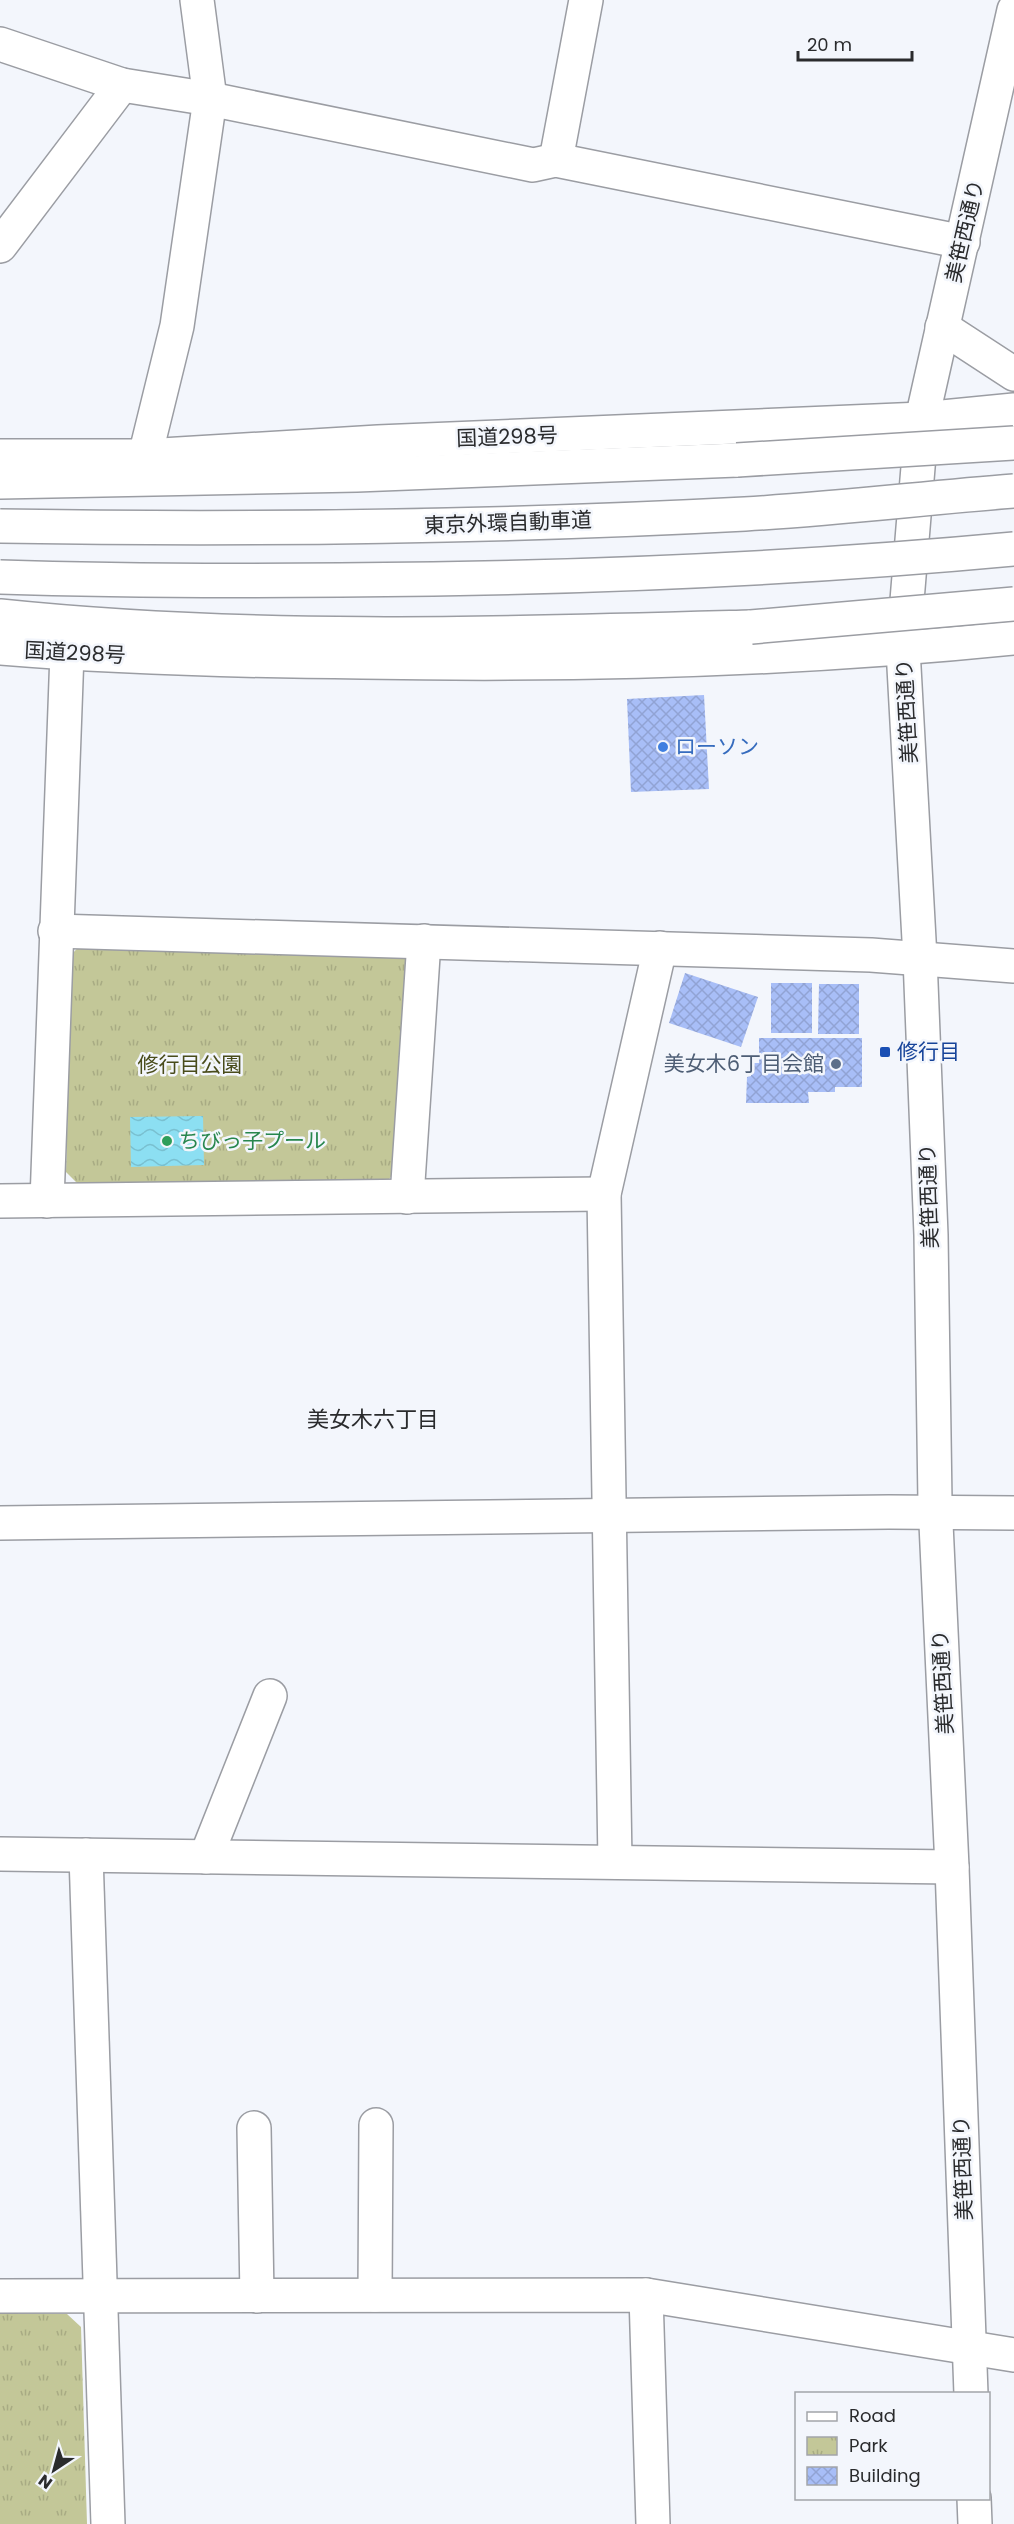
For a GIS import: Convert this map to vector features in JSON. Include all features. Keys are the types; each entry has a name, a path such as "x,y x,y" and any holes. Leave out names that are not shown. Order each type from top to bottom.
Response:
{"main road":[{"path":"145,456 177,326 210,99 197,0"},
{"path":"556,160 586,0"},
{"name":"美笹西通り","path":"971,2392 952,1867 936,1511 931,1235 920,958 903,649 922,419 942,327 1008,62 1014,10"},
{"path":"0,44 122,85 210,99 533,165 556,160 963,242"},
{"path":"0,246 122,85"},
{"path":"942,327 1014,374"},
{"name":"国道298号","path":"0,456 145,456 378,442 922,419 1014,410"},
{"path":"0,482 357,475 737,460 1014,443"},
{"name":"東京外環自動車道","path":"0,526 160,528 549,523 748,514 1014,491"},
{"path":"0,577 144,582 536,577 897,560 1014,549"},
{"path":"0,616 156,629 268,633 522,634 751,627 1014,604"},
{"name":"国道298号","path":"0,648 250,661 464,664 680,660 903,649 1014,638"},
{"path":"47,1201 55,931 67,653"},
{"path":"55,931 660,948 920,958 1014,966"},
{"path":"407,1197 424,941"},
{"path":"615,1862 604,1194 660,948"},
{"path":"0,1201 604,1194"},
{"path":"0,1523 936,1511 1014,1513"},
{"path":"206,1857 270,1695"},
{"path":"0,1854 952,1867"},
{"path":"86,1855 108,2524"},
{"path":"375,2295 376,2125"},
{"path":"254,2128 256,2296"},
{"path":"0,2296 646,2295 1014,2355"},
{"path":"646,2295 653,2524"},
{"path":"974,2500 975,2524"}],"green space":[{"name":"修行目公園","path":"85,940 403,956 411,965 396,1170 387,1182 81,1187 66,1172 72,954"},
{"path":"0,2314 67,2314 81,2327 87,2524 0,2524"}],"water":[{"name":"ちびっ子プール","path":"203,1116 204,1165 131,1167 130,1117"}],"building":[{"path":"704,695 709,789 631,792 627,699"},
{"path":"685,973 758,997 741,1047 669,1023"},
{"path":"771,983 812,983 812,1033 771,1033"},
{"path":"819,984 859,984 859,1034 818,1034"},
{"path":"759,1038 862,1038 862,1087 835,1087 835,1092 808,1092 809,1103 746,1103 747,1077 751,1076 751,1063 759,1063"}],"place":[{"name":"ローソン","path":"663,747"},
{"name":"修行目","path":"885,1052"},
{"name":"美女木6丁目会館","path":"836,1064"},
{"name":"ちびっ子プール","path":"167,1141"}],"district":[{"name":"美女木六丁目","path":"373,1419"}]}
